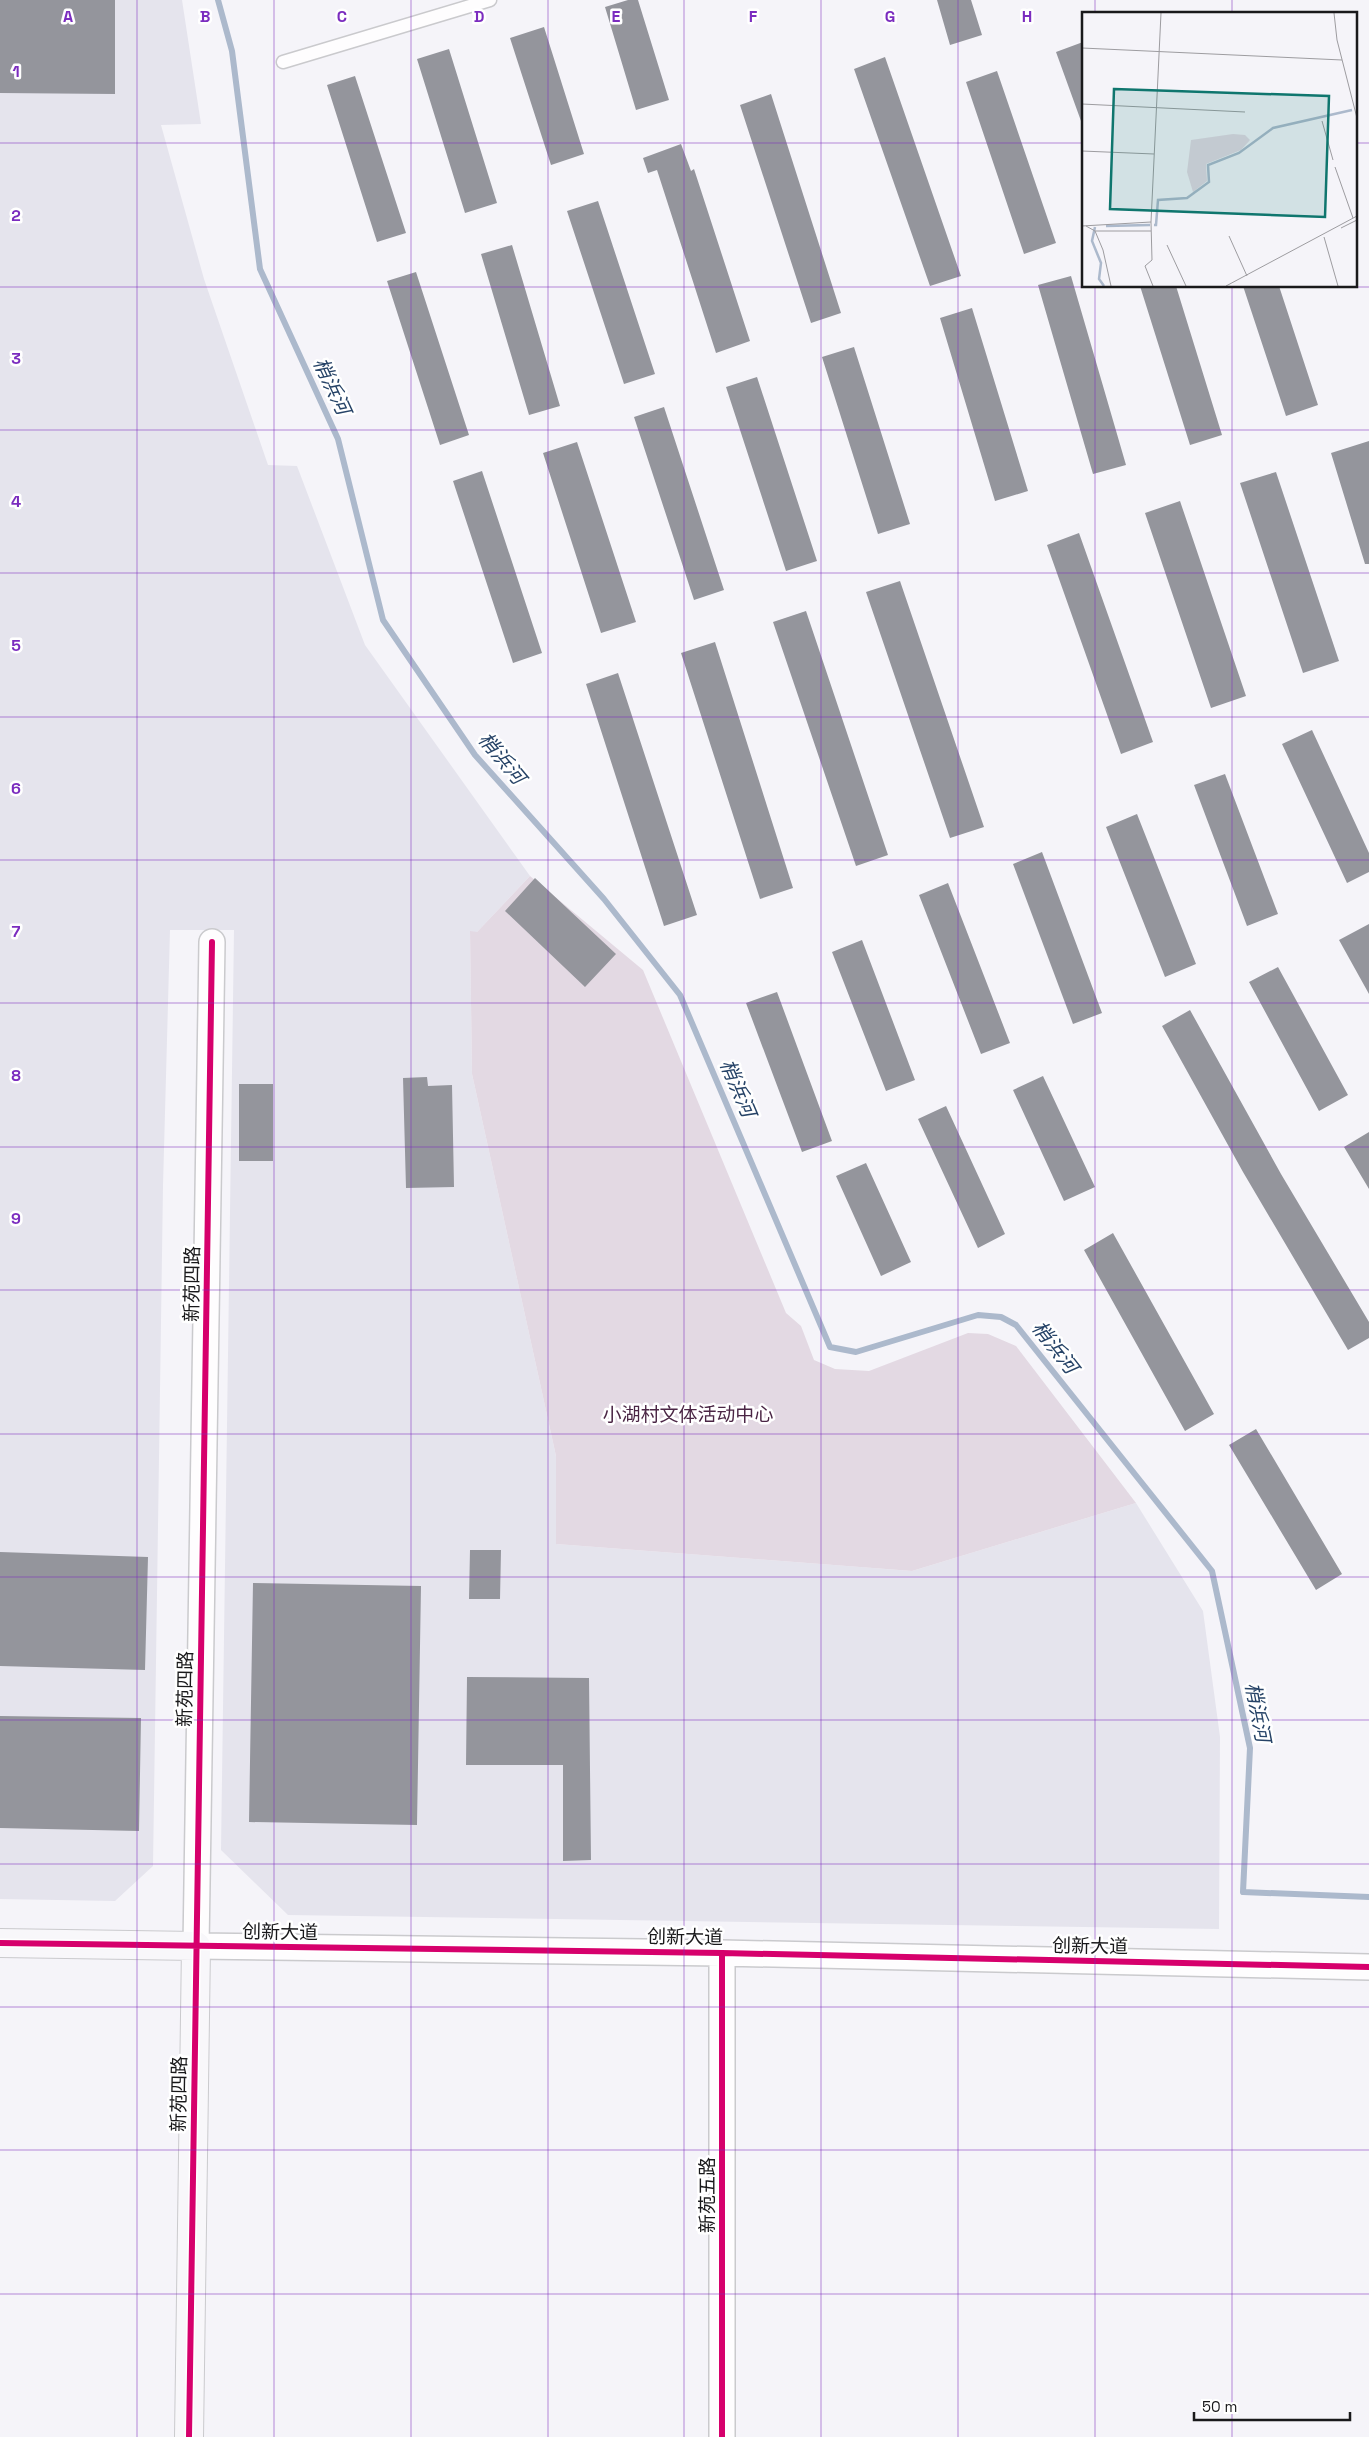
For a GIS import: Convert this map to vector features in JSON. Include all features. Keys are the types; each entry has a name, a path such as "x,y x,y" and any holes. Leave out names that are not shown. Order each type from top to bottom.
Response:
{"street":[{"name":"新苑四路","path":"189,2437 212,942"},
{"name":"创新大道","path":"0,1943 722,1953 1369,1967"},
{"name":"新苑五路","path":"722,1953 722,2437"}],"lane":[{"path":"283,62 490,0"}],"shaded area":[{"path":"0,0 182,0 201,124 161,125 204,279 268,465 297,466 365,645 530,876 477,932 470,932 472,1074 556,1456 556,1544 912,1571 1136,1503 1203,1611 1220,1737 1219,1929 288,1915 221,1850 234,930 170,930 163,1186 153,1866 115,1901 0,1899"}],"green space":[{"name":"小湖村文体活动中心","path":"530,876 643,970 786,1313 801,1326 814,1360 835,1369 869,1371 968,1333 988,1334 1016,1346 1136,1503 912,1571 556,1544 556,1456 472,1074 470,931 477,932"}],"building":[{"path":"0,0 115,0 115,94 0,93"},
{"path":"628,0 638,0 669,100 636,110 605,7"},
{"path":"937,0 971,0 982,35 950,45"},
{"path":"544,27 584,154 551,165 510,38"},
{"path":"1082,42 1082,121 1081,121 1056,52"},
{"path":"449,49 497,203 465,213 417,59"},
{"path":"885,57 961,276 930,286 854,69"},
{"path":"997,71 1056,243 1024,254 966,82"},
{"path":"355,76 406,233 377,242 327,85"},
{"path":"771,94 841,313 811,323 740,105"},
{"path":"681,144 691,171 694,169 750,341 716,353 657,170 648,173 643,158"},
{"path":"598,201 655,374 624,384 567,211"},
{"path":"512,245 560,406 529,415 481,254"},
{"path":"416,272 469,435 440,445 387,281"},
{"path":"1071,276 1126,465 1093,474 1038,285"},
{"path":"1141,288 1177,288 1222,435 1190,445"},
{"path":"1244,288 1280,288 1318,405 1286,416"},
{"path":"972,308 1028,491 995,501 940,318"},
{"path":"854,347 910,524 878,534 822,357"},
{"path":"757,377 817,561 786,571 726,387"},
{"path":"664,407 724,590 694,600 634,417"},
{"path":"1369,441 1369,564 1365,564 1331,453"},
{"path":"577,442 636,622 601,633 543,453"},
{"path":"482,471 542,653 513,663 453,481"},
{"path":"1276,472 1339,661 1303,673 1240,483"},
{"path":"1180,501 1246,696 1211,708 1145,513"},
{"path":"1079,533 1153,742 1121,754 1047,545"},
{"path":"900,581 984,827 950,838 866,592"},
{"path":"806,611 888,855 856,866 773,622"},
{"path":"715,642 793,888 760,899 681,653"},
{"path":"618,673 697,915 664,926 586,684"},
{"path":"1312,730 1369,853 1369,872 1347,883 1282,744"},
{"path":"1225,774 1278,914 1247,926 1194,785"},
{"path":"1137,814 1196,964 1165,977 1106,827"},
{"path":"1042,852 1102,1013 1073,1024 1013,864"},
{"path":"535,878 616,954 585,987 505,911"},
{"path":"948,883 1010,1043 981,1054 919,895"},
{"path":"1369,924 1369,994 1339,940"},
{"path":"862,940 915,1080 886,1091 832,952"},
{"path":"1278,967 1348,1095 1319,1111 1249,982"},
{"path":"777,992 832,1141 802,1152 746,1003"},
{"path":"1190,1010 1281,1174 1369,1322 1369,1338 1348,1350 1243,1172 1162,1026"},
{"path":"1043,1076 1095,1187 1064,1201 1013,1090"},
{"path":"427,1077 428,1086 452,1085 454,1187 406,1188 403,1078"},
{"path":"239,1084 273,1084 273,1161 239,1161"},
{"path":"946,1106 1005,1234 978,1248 918,1119"},
{"path":"1369,1132 1369,1189 1344,1147"},
{"path":"866,1163 911,1262 881,1276 836,1176"},
{"path":"1113,1233 1214,1414 1185,1431 1084,1250"},
{"path":"1256,1429 1342,1574 1316,1590 1229,1445"},
{"path":"470,1550 501,1550 500,1599 469,1599"},
{"path":"0,1552 148,1557 145,1670 0,1666"},
{"path":"253,1583 421,1586 417,1825 249,1822"},
{"path":"467,1677 589,1678 591,1860 563,1861 563,1765 466,1765"},
{"path":"0,1716 141,1718 139,1831 0,1828"}],"waterway":[{"name":"梢浜河","path":"218,0 232,51 260,269 338,439 383,620 475,755 604,899 680,995 830,1347 856,1352 978,1315 1001,1317 1016,1325 1212,1571 1250,1748 1243,1892 1369,1897"}],"cycle path":[{"path":"189,2437 212,942"},
{"path":"0,1943 722,1953 1369,1967"},
{"path":"722,1953 722,2437"}]}
